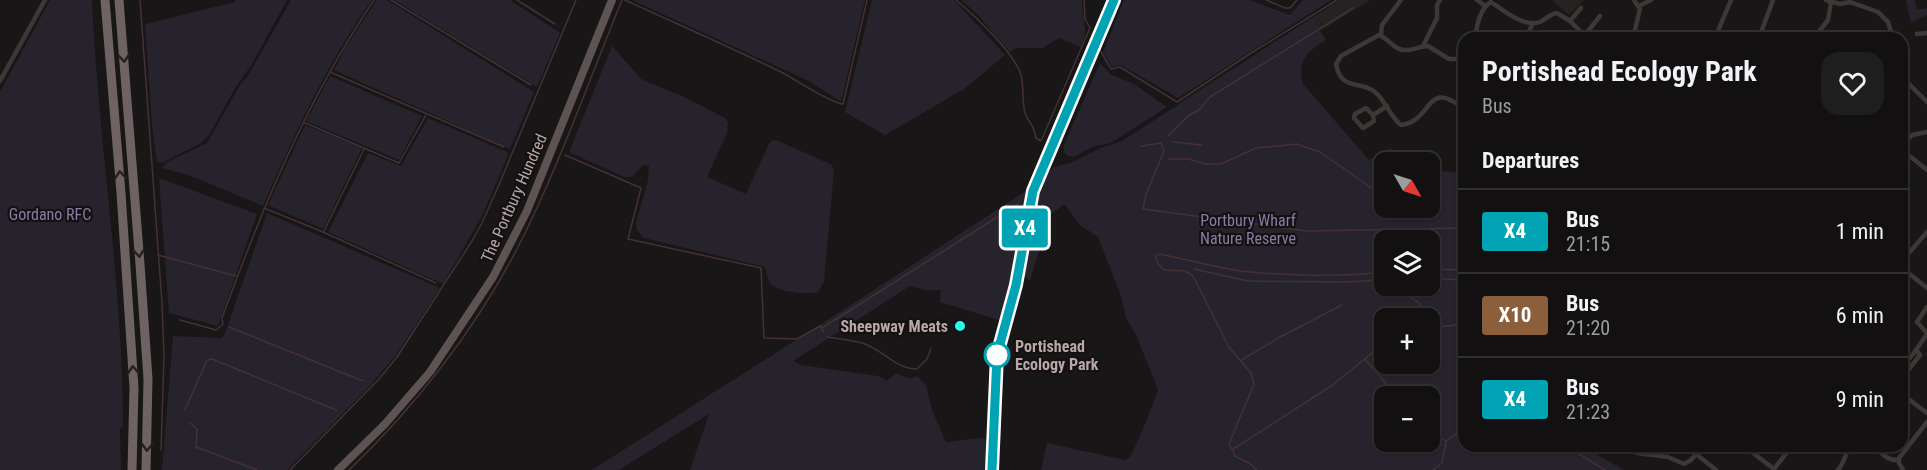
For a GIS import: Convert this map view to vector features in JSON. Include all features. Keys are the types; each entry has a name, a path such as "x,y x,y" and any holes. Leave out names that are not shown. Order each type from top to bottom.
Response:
{"highway":[{"path":"105,0 122,193 134,388 132,470"},
{"path":"119,0 148,379 146,470"}],"main road":[{"name":"The Portbury Hundred","path":"338,470 385,424 430,372 493,277 527,211 612,0"}],"street":[{"path":"0,81 45,0"},
{"path":"992,470 997,355 1016,285 1033,191 1114,0"},
{"path":"1381,35 1382,25 1401,0"},
{"path":"1423,46 1437,18 1437,5 1440,0"},
{"path":"1477,0 1485,6"},
{"path":"1634,0 1639,6"},
{"path":"1639,6 1652,0"},
{"path":"1717,32 1731,0"},
{"path":"1761,32 1773,0"},
{"path":"1819,32 1828,20 1829,1 1840,4 1851,1 1881,14 1890,25 1892,32"},
{"path":"1477,32 1485,6 1492,3 1509,14 1533,23 1555,13 1570,21 1582,32"},
{"path":"1634,32 1639,6"},
{"path":"1570,21 1581,8"},
{"path":"1589,32 1600,16"},
{"path":"1529,32 1533,23"},
{"path":"1917,34 1927,33"},
{"path":"1381,35 1403,50 1431,46 1449,59 1458,59"},
{"path":"1381,35 1341,56 1337,61 1336,66 1346,82 1373,90 1397,122 1402,125 1415,121 1431,103 1441,97 1450,98 1458,104"},
{"path":"1908,87 1927,102"},
{"path":"1373,115 1387,106"},
{"path":"1367,108 1373,115 1375,120 1363,128 1354,117 1367,108"},
{"path":"1908,139 1912,135 1927,132"},
{"path":"1908,157 1927,170"},
{"path":"1908,253 1927,232"},
{"path":"1908,273 1927,288"},
{"path":"1908,368 1920,355 1916,350 1927,333 1917,322 1927,307"},
{"path":"1908,399 1927,413"},
{"path":"1908,447 1927,422"},
{"path":"1635,452 1668,458 1682,464 1688,463 1696,454 1716,470"},
{"path":"1752,452 1774,469 1787,452"},
{"path":"1838,470 1844,463 1846,452"},
{"path":"1880,452 1890,459 1898,460"},
{"path":"1898,460 1904,452"},
{"path":"1898,460 1903,470"}],"shaded area":[{"path":"1340,0 1370,0 1216,96 1178,104"},
{"path":"1552,0 1584,0 1569,15"}],"green space":[{"name":"Gordano RFC","path":"50,0 92,0 99,106 119,319 123,426 120,429 121,470 0,470 0,92"},
{"path":"235,0 287,0 209,135 201,143 162,163 157,162 145,24 235,2"},
{"path":"291,0 372,0 326,74 299,126 263,206 191,176 162,168 167,162 207,143"},
{"path":"377,0 387,0 534,92 510,149 334,70 347,45"},
{"path":"394,0 510,0 560,33 537,87"},
{"path":"632,0 865,0 841,102 809,81"},
{"path":"872,0 954,0 1005,55 964,89 885,135 845,112"},
{"path":"961,0 1082,0 1085,29 1081,47 1059,38 1043,48 1016,48 1010,52 977,14"},
{"path":"1124,0 1249,0 1290,15 1303,0 1331,0 1178,98 1121,65 1112,67 1103,52"},
{"path":"1906,0 1915,0 1917,10 1927,8 1927,15 1911,23"},
{"name":"Portbury Wharf Nature Reserve","path":"1312,18 1326,40 1305,57 1301,69 1303,84 1369,160 1374,157 1374,218 1440,218 1440,171 1458,172 1458,452 1592,452 1624,470 1041,470 1047,443 1125,460 1130,457 1146,423 1158,389 1135,333 1126,318 1121,296 1098,237 1080,225 1064,204 1050,215 1030,280 1020,274 1034,198 1047,173 1054,167 1073,162 1103,147 1122,141"},
{"path":"612,46 641,79 725,118 728,123 727,133 707,177 746,194 768,146 771,141 776,140 832,165 834,171 824,282 818,292 800,293 778,288 769,282 765,267 644,238 637,230 636,223 648,180 649,166 643,165 632,177 624,177 569,152"},
{"path":"1100,63 1110,74 1134,84 1167,107 1111,143 1092,147 1074,157 1066,155 1063,147"},
{"path":"330,76 422,116 399,160 306,121"},
{"path":"428,118 509,153 482,216 443,284 328,232 368,153 401,166"},
{"path":"305,125 362,148 323,229 268,205"},
{"path":"159,178 257,214 218,326 169,313"},
{"path":"1027,190 1002,321 940,302 941,290 925,290 910,286 793,361 801,365 878,376 887,381 896,373 910,379 917,376 926,385 932,410 946,442 980,438 990,440 988,470 690,470 709,414 619,470 592,470 854,303"},
{"path":"267,213 440,288 396,355 368,388 287,470 162,470 173,336 221,338 224,336"}],"waterway":[{"path":"140,0 162,303 164,355 161,450"},
{"path":"180,320 216,330 223,324 222,318 238,276 288,154 328,76 374,0"},
{"path":"391,0 531,85"},
{"path":"517,0 555,24"},
{"path":"290,470 379,379 397,357 472,241 498,187 576,0"},
{"path":"349,470 420,394 463,338 500,279 546,188 622,0"},
{"path":"625,0 762,63 821,95 843,104 867,0"},
{"path":"956,0 993,35 1011,56 1021,75 1025,113 1036,138 1041,141 1090,28 1085,19 1084,0"},
{"path":"1266,0 1285,8 1290,8 1297,0"},
{"path":"1100,50 1111,69 1120,67 1177,102 1337,0"},
{"path":"1168,136 1188,116 1199,110 1210,97 1353,8"},
{"path":"1086,79 1116,13"},
{"path":"330,72 504,147"},
{"path":"303,122 399,163 426,115"},
{"path":"1173,142 1202,145"},
{"path":"1141,146 1161,143 1164,151 1146,194 1143,209 1307,231 1458,228"},
{"path":"1169,159 1188,159 1206,164 1221,164 1256,148 1297,144 1320,152 1374,188"},
{"path":"324,231 364,149"},
{"path":"565,155 641,188 628,239 761,268 764,338 797,339 820,326 824,332"},
{"path":"822,328 1018,204"},
{"path":"264,208 436,283"},
{"path":"1365,359 1331,386 1232,450 1229,444 1254,384 1251,373 1229,347 1193,276 1185,271 1164,270 1155,257 1159,254 1241,271 1276,274 1374,273"},
{"path":"158,255 236,276"},
{"path":"1194,269 1248,281 1374,280"},
{"path":"1440,269 1458,270"},
{"path":"1440,279 1458,280"},
{"path":"1409,296 1418,302 1418,308"},
{"path":"1240,361 1342,305"},
{"path":"1440,327 1458,325"},
{"path":"229,327 363,381"},
{"path":"827,337 865,344 896,363 917,369 927,359 931,348"},
{"path":"1374,350 1365,359 1374,370"},
{"path":"185,410 207,360 212,359 336,410"},
{"path":"1378,374 1388,386"},
{"path":"190,423 197,429 196,447 257,470"},
{"path":"1440,437 1446,441 1458,432"},
{"path":"1433,470 1442,463 1446,442"},
{"path":"1233,451 1235,456 1257,470"},
{"path":"1576,452 1605,470"}],"bus line":[{"name":"X4","path":"992,470 997,355 1015,292 1033,191 1114,0"}],"place":[{"name":"Sheepway Meats","path":"960,326"},
{"name":"Portishead Ecology Park","path":"997,355"}]}
